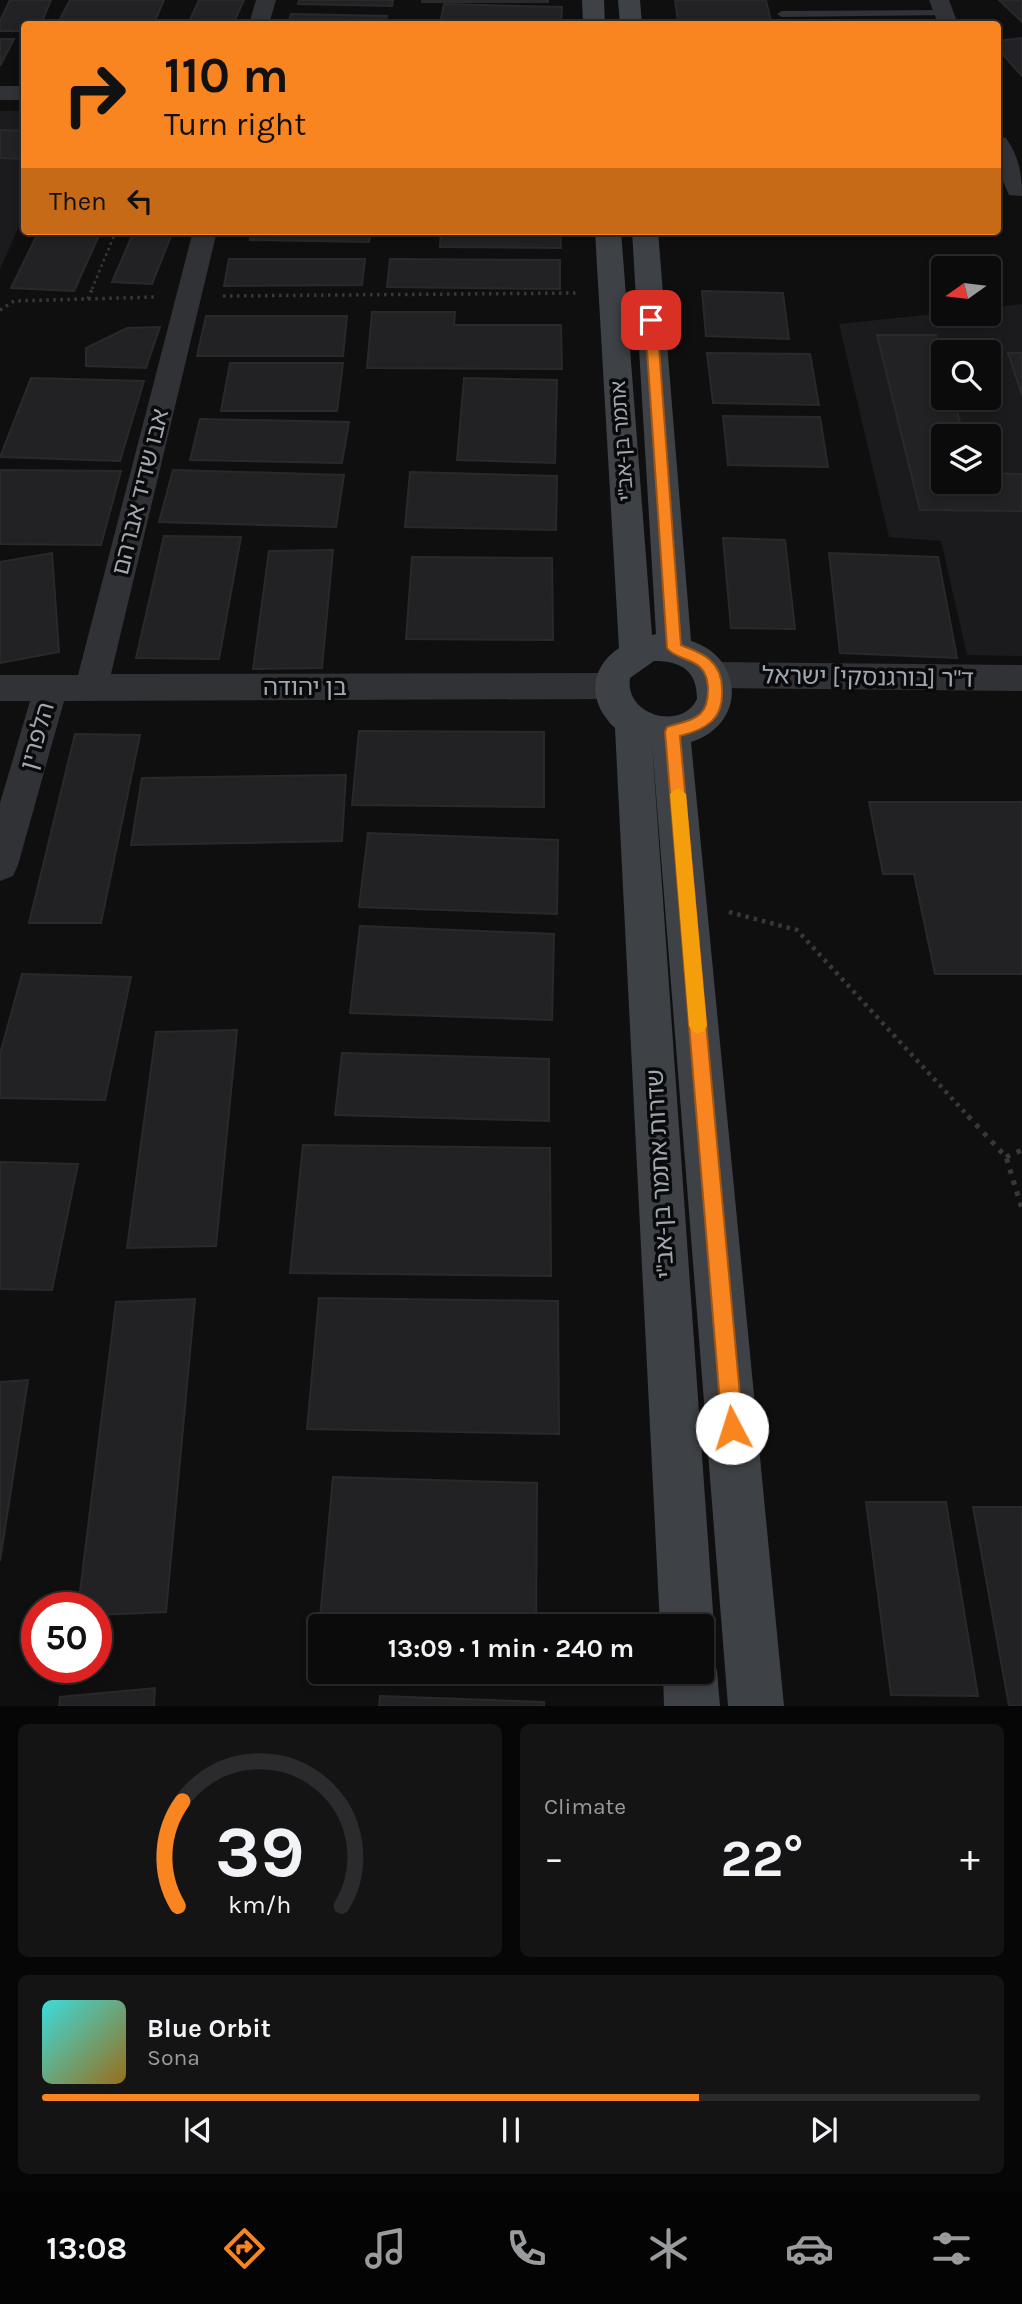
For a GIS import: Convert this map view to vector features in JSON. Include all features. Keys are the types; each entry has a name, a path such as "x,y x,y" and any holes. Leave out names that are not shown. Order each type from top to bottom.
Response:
{"main road":[{"path":"593,0 594,21"},
{"path":"629,0 631,21"},
{"name":"אתמר בן-אב\"י","path":"608,235 636,651"},
{"path":"645,235 674,648"},
{"path":"657,647 674,648 704,662 714,676 716,705 708,716 692,727 639,713 613,673 622,661 636,651 657,647"},
{"name":"שדרות אתמר בן-אב\"י","path":"639,713 687,901 756,1706"},
{"name":"שדרות אתמר בן-אב\"י","path":"639,713 686,1614"},
{"path":"691,1684 692,1706"}],"street":[{"path":"260,21 267,0"},
{"path":"0,93 21,93"},
{"path":"1008,154 1018,190"},
{"name":"אבו שדיד אברהם","path":"91,688 204,235"},
{"name":"ד\"ר [בורגנסקי] ישראל","path":"714,676 1022,678"},
{"name":"בן יהודה","path":"0,688 91,688 639,713"},
{"name":"הלפרין","path":"0,866 51,688"}],"lane":[{"path":"782,14 944,13"}],"path":[{"path":"88,299 114,235"},
{"path":"0,310 14,301 189,296 612,293"},
{"path":"687,901 797,930 1006,1157 1022,1209"},
{"path":"1006,1157 1022,1150"}],"shaded area":[{"path":"0,111 21,111 21,222 0,269"},
{"path":"1022,304 1022,656 967,655 941,541 889,537 839,324 931,314 931,326 1001,326 1001,307"}],"building":[{"path":"10,0 51,0 42,21 21,21 21,31 0,31 0,21"},
{"path":"70,0 164,0 155,21 59,21"},
{"path":"199,0 244,0 234,21 189,21"},
{"path":"299,0 393,0 392,6 298,4"},
{"path":"548,0 548,2 422,2"},
{"path":"675,0 766,0 771,21 678,21"},
{"path":"999,0 1022,0 1022,22"},
{"path":"444,4 562,7 561,21 441,21"},
{"path":"291,14 387,16 386,21 289,21"},
{"path":"1022,38 1022,76 1001,52 1001,41"},
{"path":"0,39 14,39 0,66"},
{"path":"0,130 21,131 21,159 0,158"},
{"path":"37,235 99,235 74,291 11,288"},
{"path":"132,235 171,235 152,284 112,282"},
{"path":"251,235 370,235 369,242 250,240"},
{"path":"441,235 560,235 561,248 440,247"},
{"path":"229,259 365,259 362,285 224,286"},
{"path":"390,259 560,260 560,289 387,287"},
{"path":"702,291 783,293 789,339 706,336"},
{"path":"372,312 455,312 454,325 561,325 562,369 367,368"},
{"path":"206,316 347,316 343,356 197,356"},
{"path":"160,327 146,368 86,366 86,348 127,328"},
{"path":"877,335 936,335 937,340 931,340 931,410 957,410 961,424 931,424 931,494 1001,494 1001,473 1022,474 1022,511 920,510"},
{"path":"707,353 810,354 819,405 713,403"},
{"path":"1008,353 1022,353 1022,395"},
{"path":"230,363 343,363 337,411 221,411"},
{"path":"31,378 144,381 120,461 0,457"},
{"path":"464,378 557,380 555,463 457,460"},
{"path":"723,416 820,417 828,467 728,465"},
{"path":"200,419 349,422 342,463 190,460"},
{"path":"0,470 121,471 101,545 0,544"},
{"path":"173,470 344,475 336,527 159,522"},
{"path":"410,472 557,476 556,530 405,527"},
{"path":"164,536 241,537 219,659 136,658"},
{"path":"723,538 785,540 795,629 731,628"},
{"path":"333,550 322,668 253,669 269,551"},
{"path":"52,553 59,652 0,663 0,562"},
{"path":"829,553 938,557 957,658 840,653"},
{"path":"412,557 552,558 553,640 406,639"},
{"path":"359,731 544,732 544,807 352,805"},
{"path":"75,734 140,735 101,923 29,923"},
{"path":"346,775 342,841 131,845 142,778"},
{"path":"869,802 1022,802 1022,974 935,974 914,874 883,874"},
{"path":"368,833 558,840 557,914 359,907"},
{"path":"360,926 554,934 552,1020 350,1013"},
{"path":"22,974 131,977 105,1100 0,1098 0,1054"},
{"path":"237,1030 216,1246 127,1248 156,1032"},
{"path":"342,1053 549,1059 549,1121 335,1115"},
{"path":"303,1145 550,1148 551,1276 290,1273"},
{"path":"0,1162 78,1164 52,1290 0,1289"},
{"path":"319,1298 558,1301 559,1434 307,1429"},
{"path":"195,1299 166,1612 112,1614 112,1592 80,1592 116,1302"},
{"path":"28,1380 0,1561 0,1382"},
{"path":"333,1477 537,1483 536,1614 320,1614"},
{"path":"866,1502 946,1502 978,1696 891,1695"},
{"path":"973,1507 1022,1507 1022,1706 1009,1706"},
{"path":"155,1688 154,1706 59,1706 60,1697"},
{"path":"380,1696 544,1702 544,1706 379,1706"}],"slow traffic":[{"path":"678,794 698,1026"}],"route":[{"path":"651,320 674,648 688,652 704,662 714,676 716,705 708,716 692,727 672,732 732,1428"}]}
